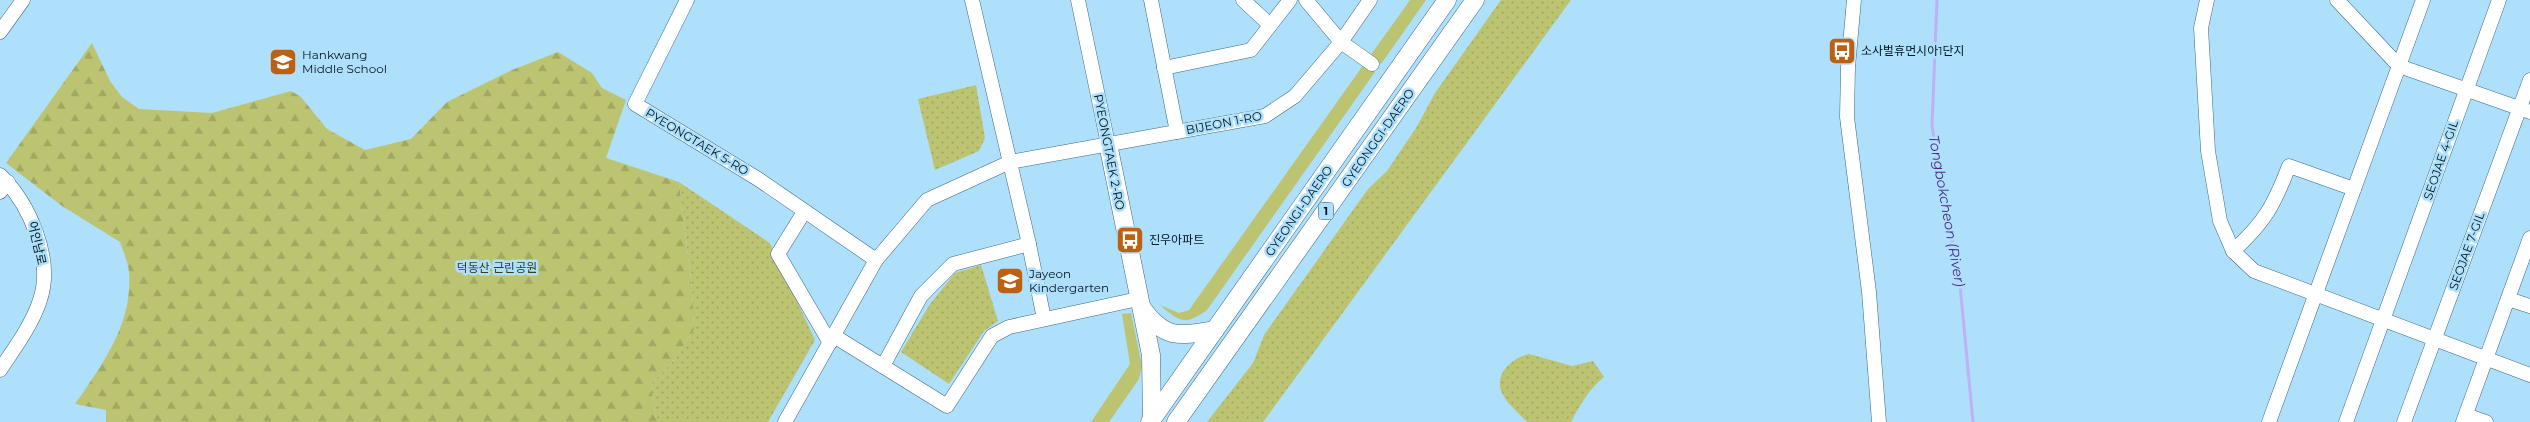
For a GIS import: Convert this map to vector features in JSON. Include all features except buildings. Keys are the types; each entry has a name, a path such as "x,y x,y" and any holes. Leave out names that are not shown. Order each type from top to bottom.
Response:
{"main road":[{"name":"GYEONGI-DAERO","path":"1151,421 1447,0"},
{"name":"GYEONGGI-DAERO","path":"1176,422 1475,0"},
{"name":"PYEONGTAEK 2-RO","path":"1108,144 1138,301 1151,355 1151,421"},
{"path":"1138,301 1154,324 1170,333 1191,334 1215,330"}],"street":[{"path":"0,32 23,0"},
{"name":"PYEONGTAEK 5-RO","path":"687,0 635,104 758,179 876,260"},
{"path":"972,0 1029,244 1044,319"},
{"name":"PYEONGTAEK 2-RO","path":"1078,0 1108,144"},
{"path":"1151,0 1177,132"},
{"path":"1243,0 1270,24"},
{"path":"1164,68 1250,50 1290,0"},
{"path":"1306,0 1341,42 1372,64"},
{"name":"BIJEON 1-RO","path":"1108,144 1265,116 1295,96 1341,42 1370,0"},
{"path":"1854,0 1847,118 1869,292 1879,422"},
{"path":"2207,0 2201,28 2208,151 2220,220 2233,251 2254,271 2530,375"},
{"path":"2337,0 2399,66 2525,110"},
{"path":"2269,422 2423,0"},
{"name":"SEOJAE 4-GIL","path":"2346,422 2499,0"},
{"name":"SEOJAE 7-GIL","path":"2404,422 2525,110 2530,80"},
{"path":"785,422 876,260 927,200 1010,162 1108,144"},
{"path":"2233,251 2256,230 2275,203 2289,166 2354,189"},
{"name":"어인남로","path":"0,370 40,299 44,264 30,215 17,192 3,183"},
{"path":"804,212 778,254 832,339 883,366 947,406 992,336 1009,327 1138,301"},
{"path":"2486,422 2465,418 2530,238"},
{"path":"883,366 921,296 953,264 1029,244"},
{"path":"2508,299 2530,306"}],"green space":[{"path":"1410,0 1426,0 1381,64 1370,56"},
{"path":"1501,0 1571,0 1263,422 1207,422 1253,363 1264,335 1368,189 1387,171 1416,128 1435,93"},
{"name":"덕동산 근린공원","path":"92,43 110,81 122,97 139,109 212,113 291,91 301,97 327,129 365,150 411,139 447,102 512,70 558,52 592,73 602,88 626,100 606,158 679,182 692,288 694,330 671,364 651,384 655,413 659,422 106,422 106,410 75,404 96,374 121,326 129,291 127,260 120,242 62,206 6,163"},
{"path":"1364,64 1375,72 1207,310 1187,320 1182,320 1167,311 1160,305 1179,313 1189,310"},
{"path":"976,85 985,138 979,151 935,170 918,99"},
{"path":"679,182 770,243 815,340 768,422 659,422 655,413 651,384 671,364 694,330 692,288"},
{"path":"981,265 998,321 984,331 949,384 901,352 930,304 955,273"},
{"path":"1131,313 1142,366 1139,379 1109,422 1091,422 1130,364 1122,314"},
{"path":"1529,354 1572,366 1593,361 1604,377 1585,398 1571,422 1527,422 1505,399 1500,388 1502,374 1510,363"}],"waterway":[{"name":"Tongbokcheon (River)","path":"1937,0 1932,126 1960,285 1973,422"}],"place":[{"name":"소사벌휴먼시아1단지","path":"1842,51"},
{"name":"Hankwang Middle School","path":"283,62"},
{"name":"진우아파트","path":"1130,240"},
{"name":"Jayeon Kindergarten","path":"1010,281"}]}
